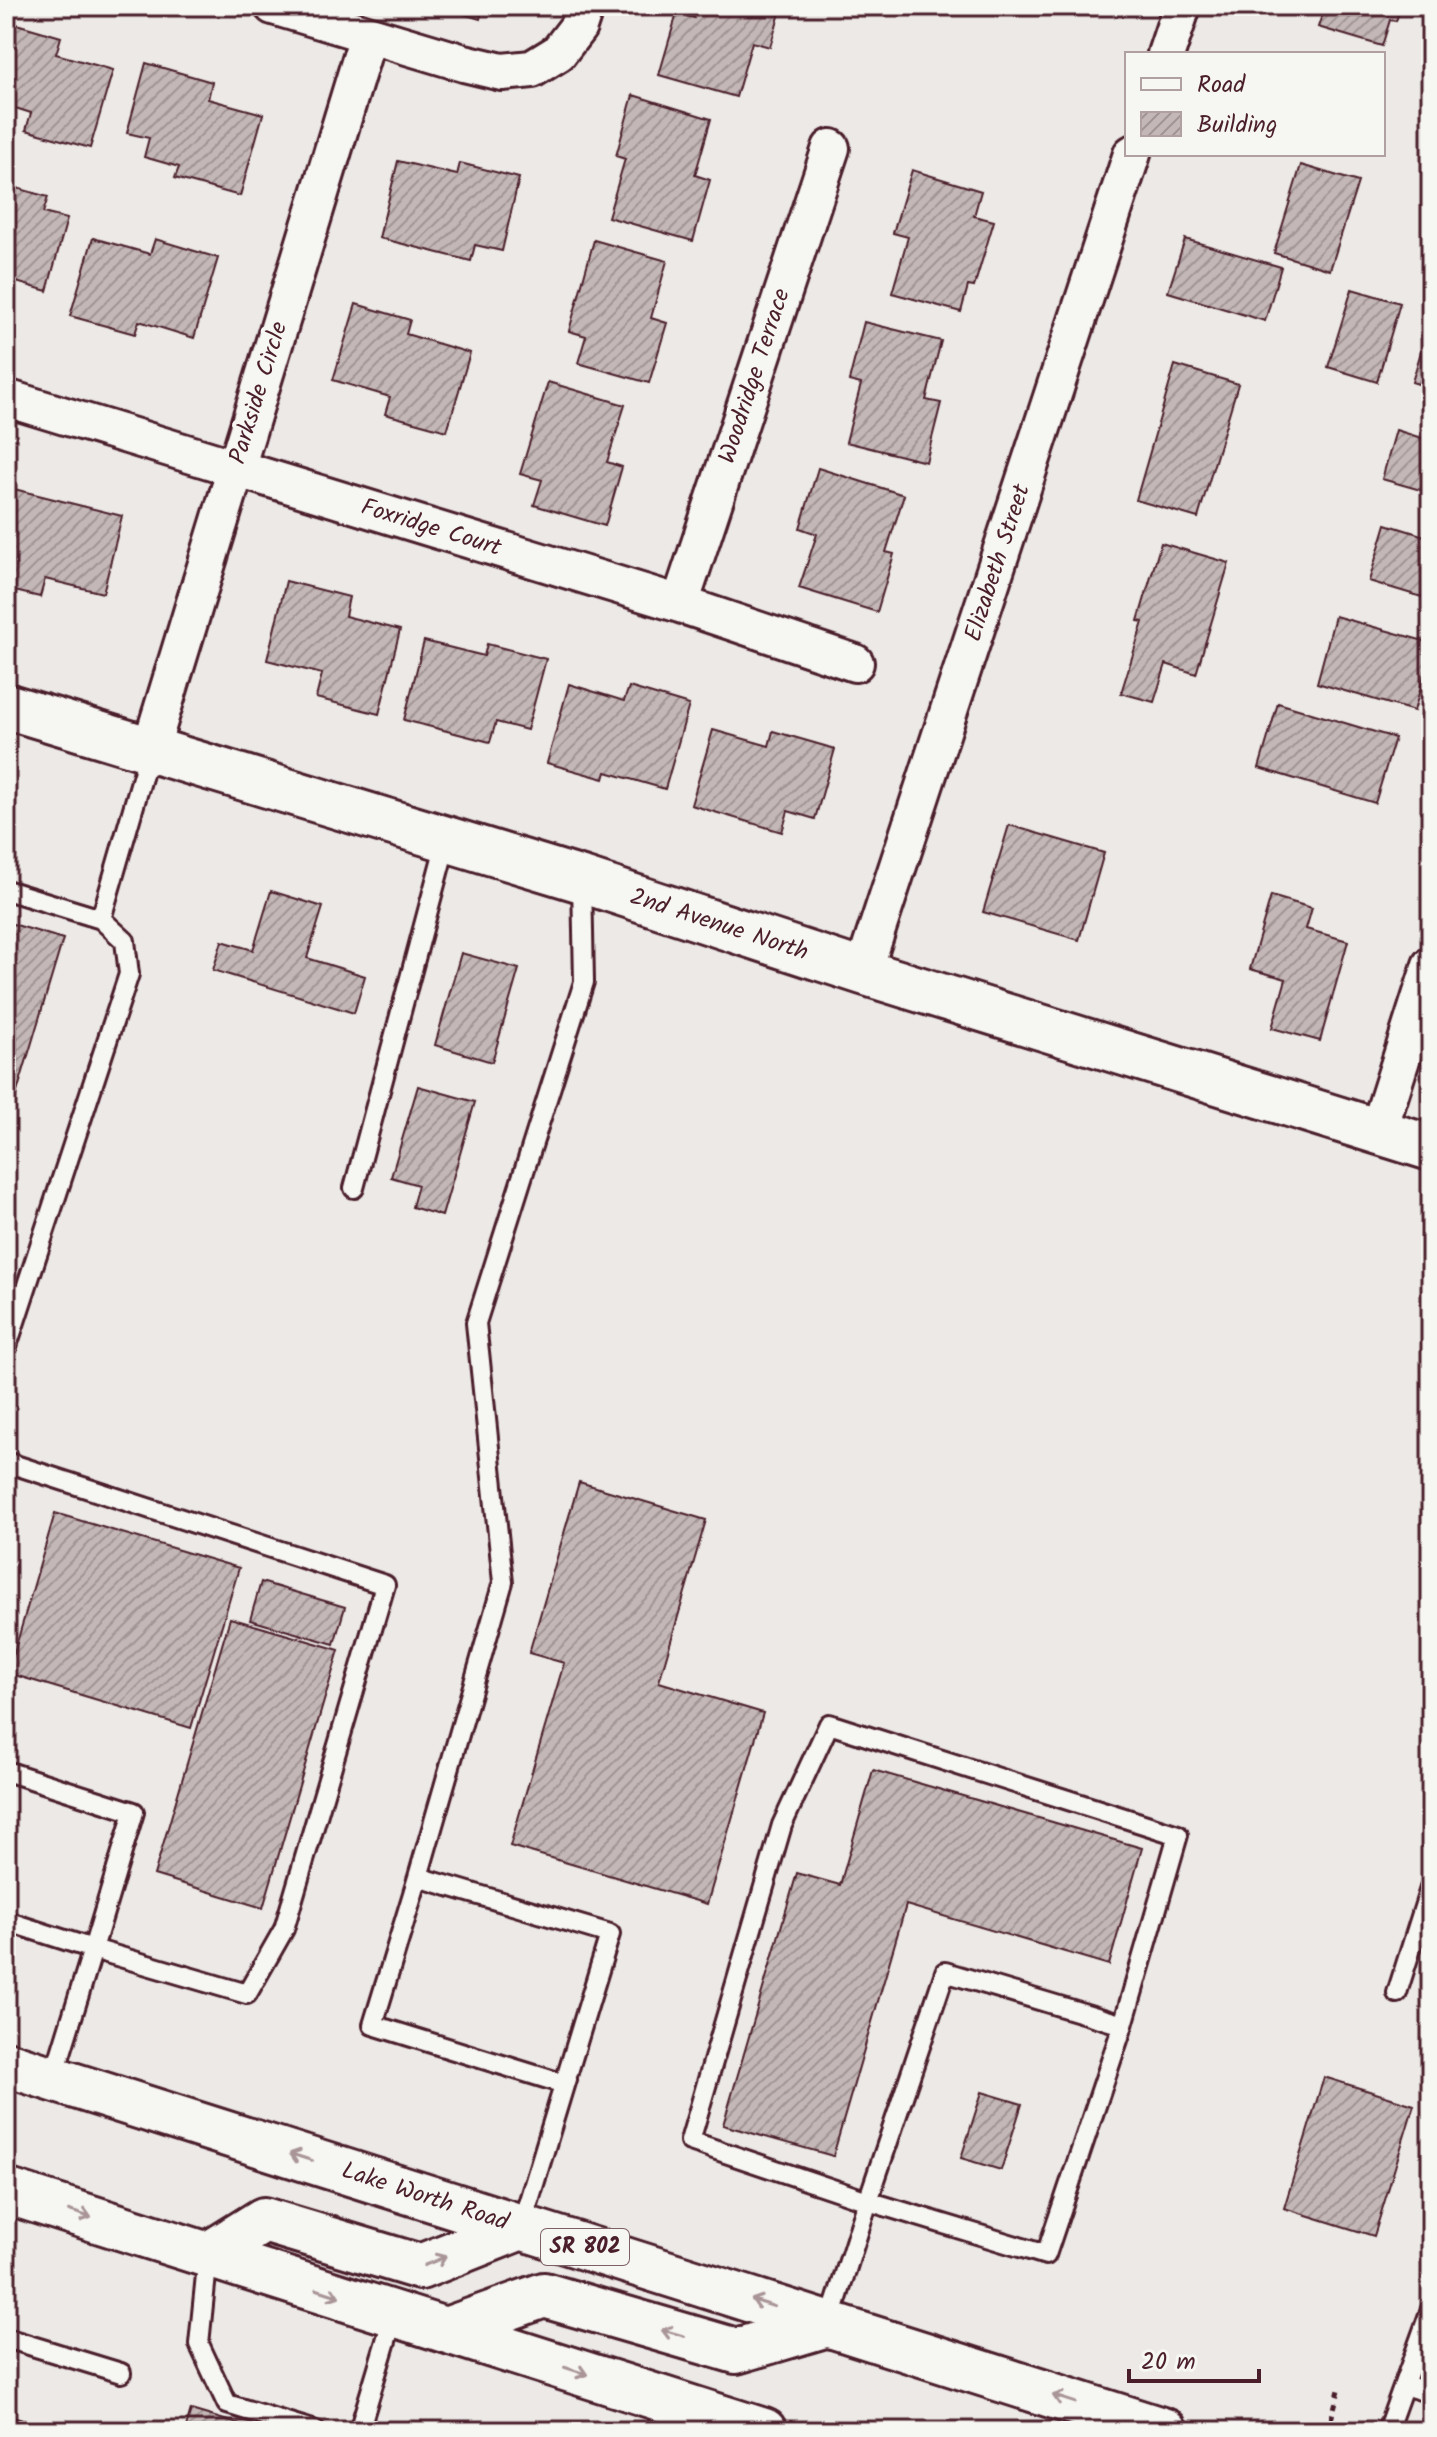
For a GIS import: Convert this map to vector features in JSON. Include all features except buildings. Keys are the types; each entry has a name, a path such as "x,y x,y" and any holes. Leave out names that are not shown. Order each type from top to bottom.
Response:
{"main road":[{"name":"2nd Avenue North","path":"6,706 582,880 863,972 1431,1148"},
{"name":"Lake Worth Road","path":"6,2064 1165,2431"},
{"path":"6,2191 764,2431"},
{"path":"208,2255 264,2220 420,2267 521,2227"},
{"path":"446,2330 544,2295 736,2351 828,2324"}],"street":[{"path":"273,6 368,36 502,72 532,69 558,53 578,27 585,6"},
{"path":"1167,52 1182,6"},
{"name":"Parkside Circle","path":"150,750 368,36"},
{"name":"Woodridge Terrace","path":"680,604 831,148"},
{"name":"Elizabeth Street","path":"863,972 1131,156"},
{"name":"Foxridge Court","path":"6,398 680,604 855,663"},
{"path":"1378,1132 1431,965"}],"lane":[{"path":"101,919 150,750"},
{"path":"354,1188 447,839"},
{"path":"564,2084 373,2025 503,1582 476,1323 584,982 582,880"},
{"path":"6,890 101,919 125,941 129,974 6,1349"},
{"path":"6,1462 385,1585 284,1929 247,1994 6,1921"},
{"path":"829,1724 1178,1835 1123,2025 1046,2255 868,2201 690,2141 782,1825 829,1724"},
{"path":"6,1771 134,1812 53,2079"},
{"path":"418,1877 610,1934 521,2227"},
{"path":"1397,1993 1431,1885"},
{"path":"828,2324 945,1972 1123,2025"},
{"path":"208,2255 199,2344 227,2404 316,2431"},
{"path":"1387,2431 1431,2309"},
{"path":"359,2431 394,2314"},
{"path":"6,2338 121,2373"},
{"path":"1404,2385 1431,2393"}],"path":[{"path":"1328,2431 1339,2390"}]}
